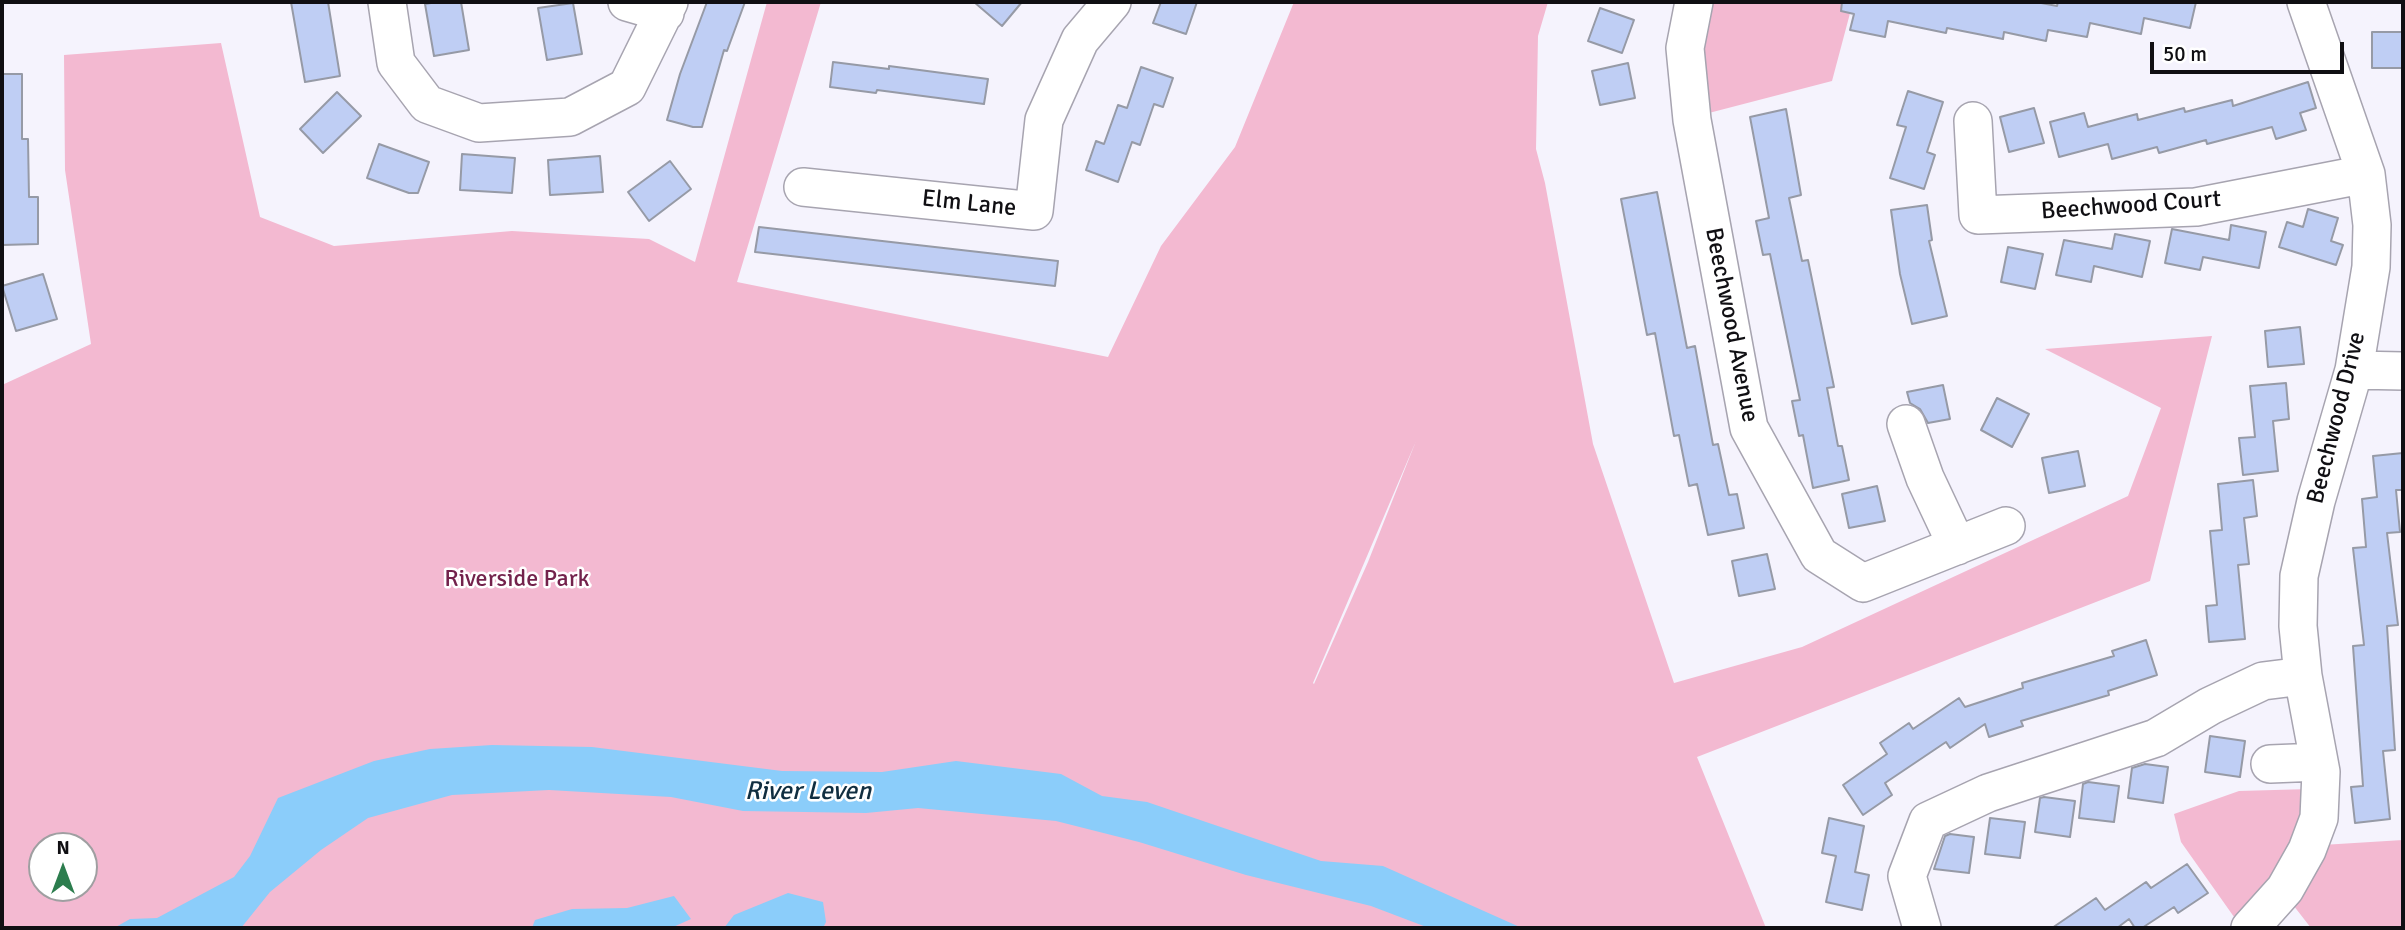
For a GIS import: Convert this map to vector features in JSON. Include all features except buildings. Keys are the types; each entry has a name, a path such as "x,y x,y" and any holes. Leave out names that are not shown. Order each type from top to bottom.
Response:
{"street":[{"path":"387,2 396,63 419,94 427,104 479,123 570,117 627,87 667,8 627,2"},
{"name":"Elm Lane","path":"803,187 1034,211 1044,120 1080,40 1112,2"},
{"name":"Beechwood Avenue","path":"1694,2 1685,48 1692,120 1749,428 1819,555 1863,583 2006,526"},
{"name":"Beechwood Drive","path":"2250,928 2285,889 2307,850 2319,818 2319,762 2303,676 2298,626 2299,576 2316,501 2354,370 2371,267 2372,225 2366,174 2306,2"},
{"name":"Beechwood Court","path":"1973,121 1978,215 2196,207 2366,174"},
{"path":"2354,370 2403,371"},
{"path":"1906,424 1926,478 1957,546"},
{"path":"1922,928 1907,876 1928,821 1988,793 2156,738 2210,706 2263,681 2303,676"},
{"path":"2270,764 2319,762"}],"green space":[{"name":"Riverside Park","path":"767,2 821,2 737,282 1108,357 1161,246 1235,147 1294,2 1548,2 1538,36 1536,149 1545,183 1593,444 1674,683 1802,647 2128,496 2161,408 2045,349 2212,336 2150,581 1697,757 1766,928 2,928 2,385 91,344 65,170 64,55 221,43 260,217 334,246 512,231 649,239 695,262","holes":["1416,441 1368,562 1314,684"]},
{"path":"1714,2 1853,2 1832,81 1705,114 1698,49 1705,9"},
{"path":"2310,789 2289,867 2239,924 2181,842 2174,814 2239,791"},
{"path":"2403,840 2403,928 2311,928 2290,901 2322,845"}],"water":[{"name":"River Leven","path":"492,745 592,747 782,771 882,772 956,761 1061,774 1102,796 1147,802 1321,861 1383,866 1522,928 1429,928 1371,906 1246,875 1139,842 1056,821 918,808 866,813 743,811 671,797 549,790 452,795 368,818 321,850 270,892 241,928 114,928 130,919 157,918 234,877 250,856 278,798 374,761 430,749"},
{"path":"788,893 823,902 826,922 823,928 724,928 734,915"},
{"path":"674,896 691,919 671,928 532,928 535,920 572,909 627,908"}]}
